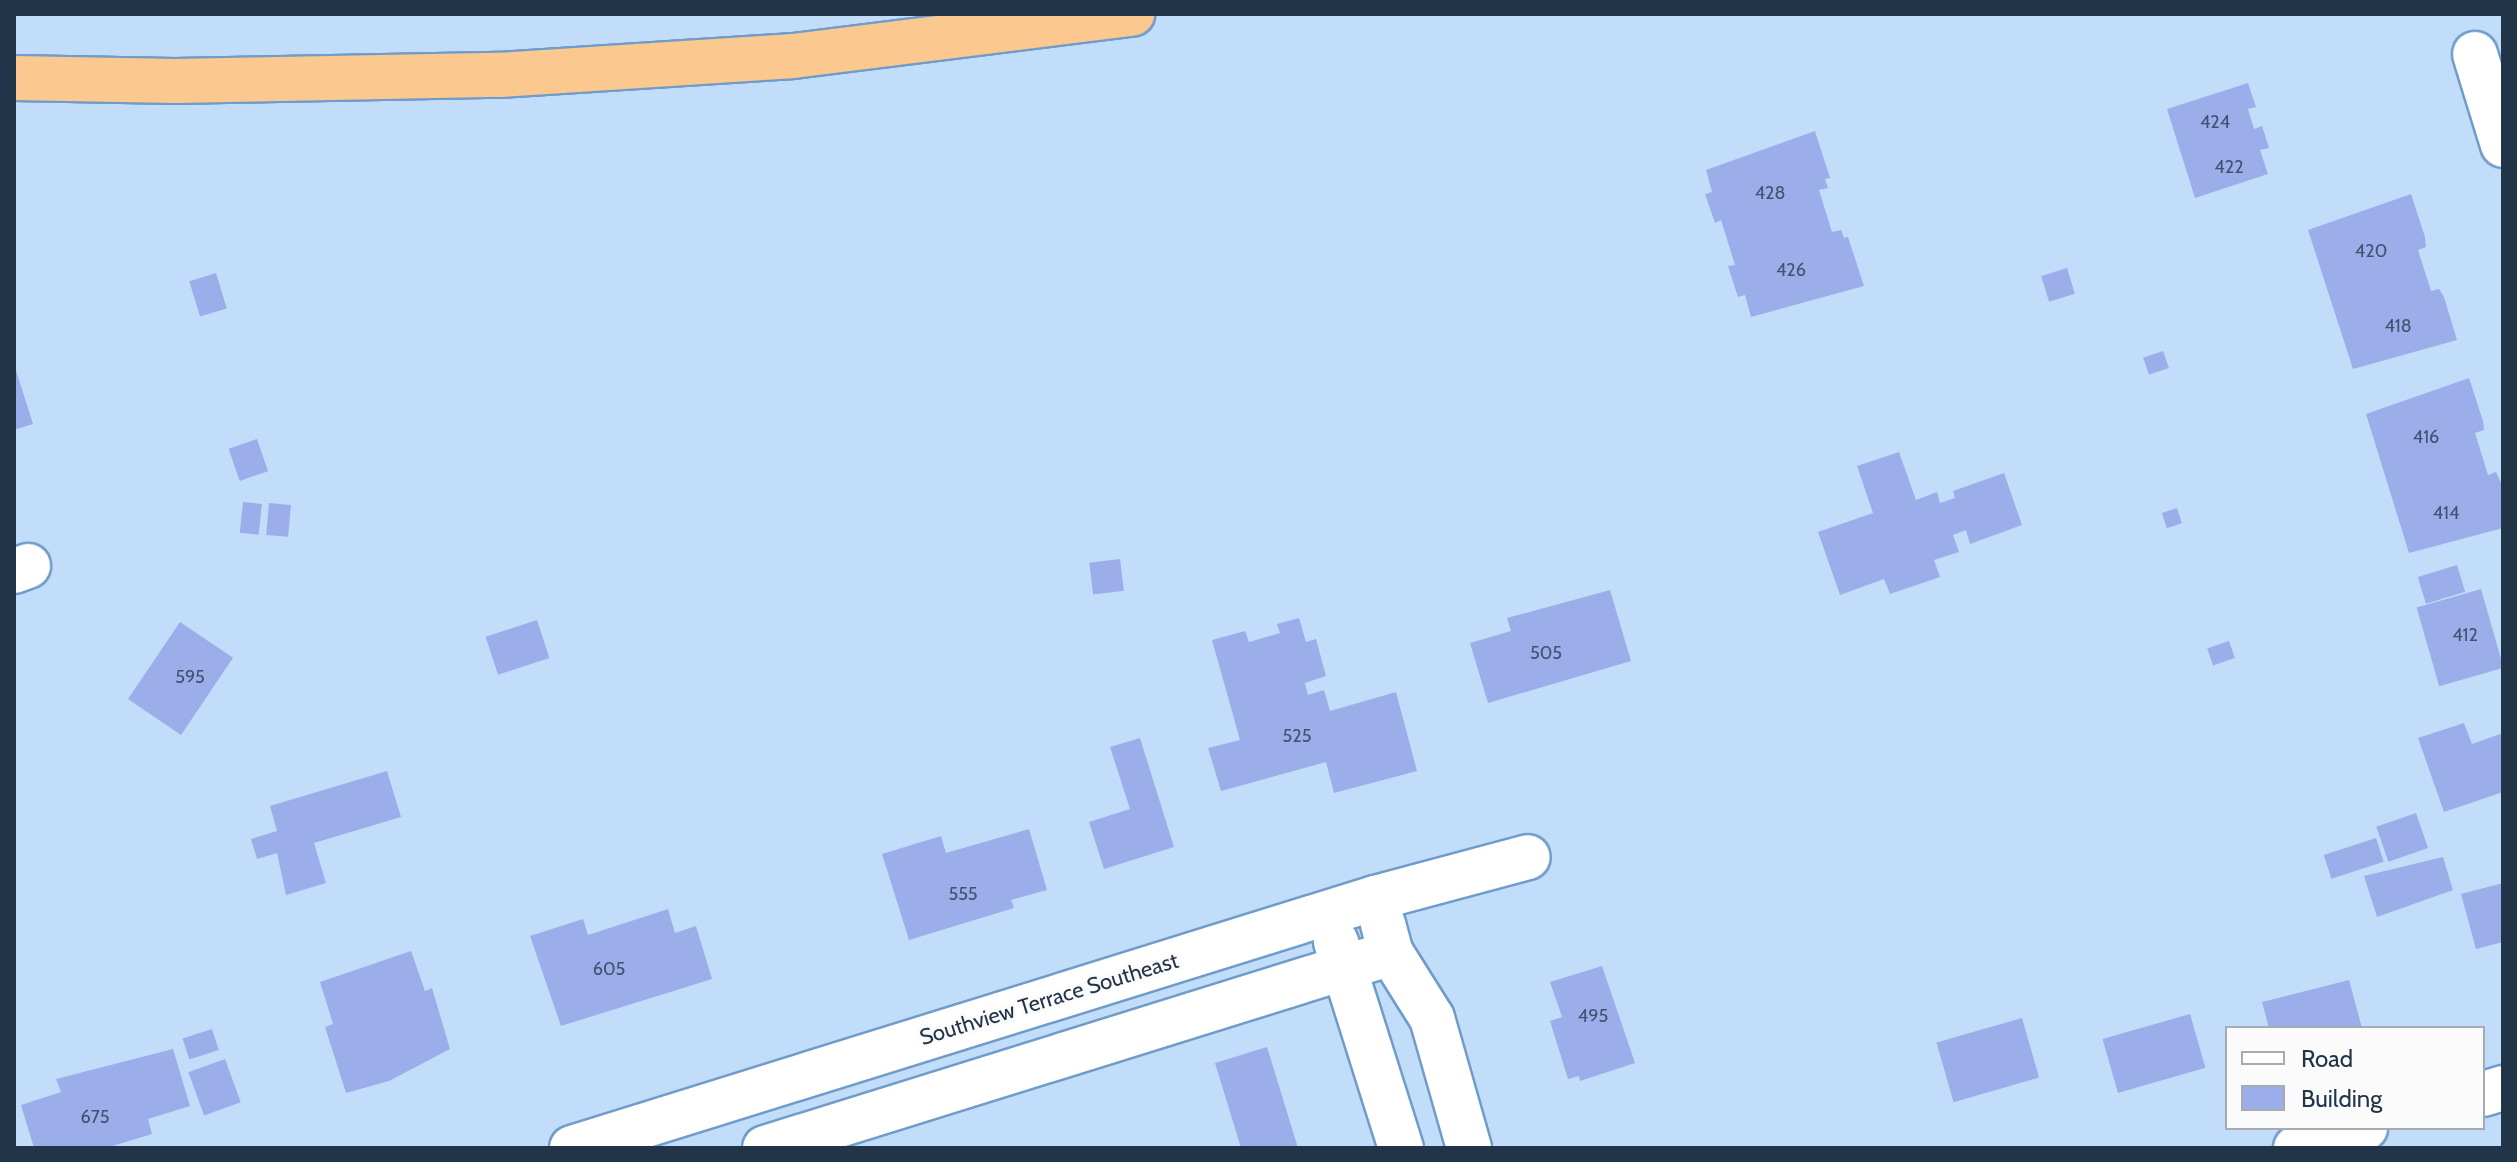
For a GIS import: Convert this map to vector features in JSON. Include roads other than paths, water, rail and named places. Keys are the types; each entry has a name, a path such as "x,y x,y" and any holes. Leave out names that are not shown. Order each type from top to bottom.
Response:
{"highway":[{"path":"14,78 175,81 499,75 793,56 1132,14"}],"street":[{"path":"2475,54 2503,145"},
{"name":"Southview Terrace Southeast","path":"572,1148 686,1132 723,1102 1375,898 1528,857"},
{"path":"1375,898 1391,953 1432,1018 1469,1148"},
{"path":"1327,913 1401,1148"},
{"path":"765,1148 1391,953"},
{"path":"723,1102 739,1148"},
{"path":"2296,1148 2358,1130"}]}
